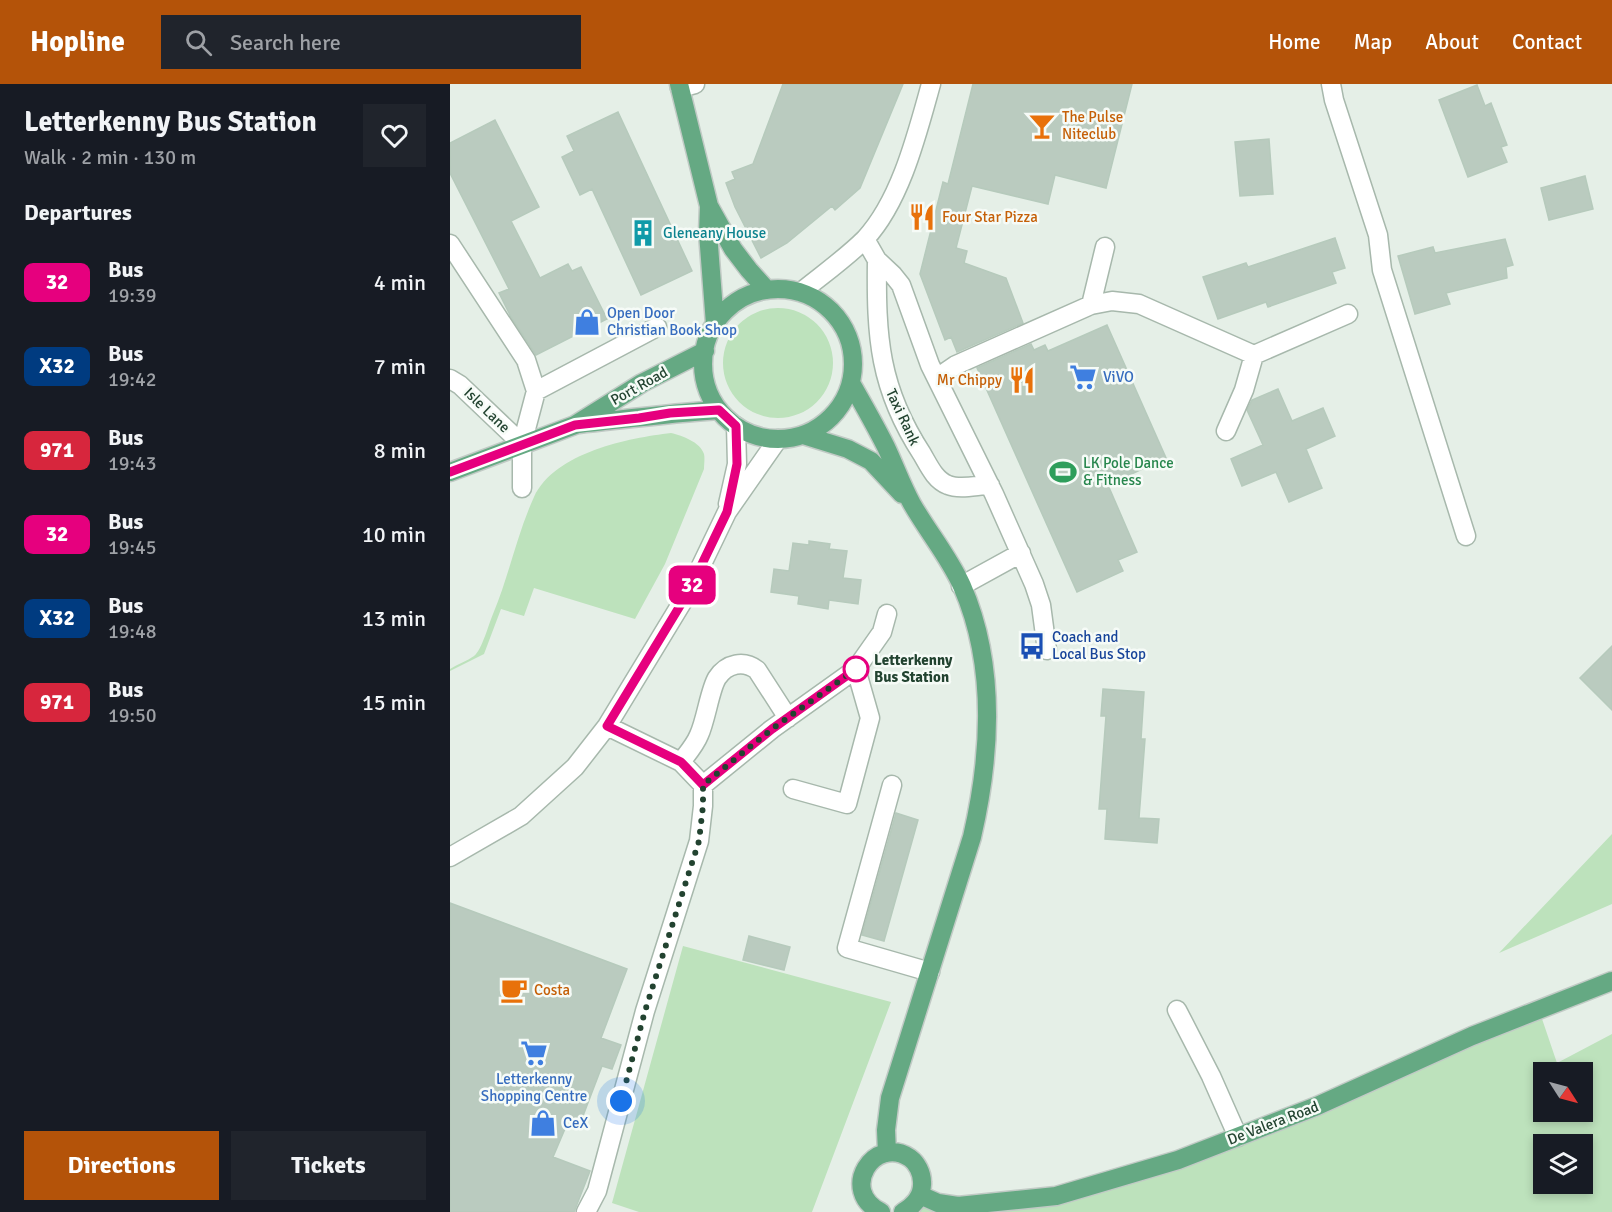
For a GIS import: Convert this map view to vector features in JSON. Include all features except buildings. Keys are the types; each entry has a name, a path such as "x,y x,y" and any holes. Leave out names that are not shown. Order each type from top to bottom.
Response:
{"main road":[{"path":"685,85 709,206 708,233 714,324"},
{"path":"709,206 733,249 748,270 767,290"},
{"path":"785,289 801,292 821,302 843,325 850,341 854,362 851,383 838,410 823,424 803,435 778,439 760,437 736,426 719,410 706,384 703,366 708,337 714,324 724,312 735,302 767,290 785,289"},
{"name":"Port Road","path":"450,472 575,425 625,393 705,351"},
{"path":"851,383 885,445 912,504"},
{"name":"Port Road","path":"575,425 670,413 719,410"},
{"path":"803,435 848,449 871,461 912,504 943,549 962,586 972,614 985,680 987,747 981,796 972,837 890,1098 886,1130 887,1153"},
{"name":"De Valera Road","path":"920,1195 938,1203 958,1206 1056,1196 1178,1160 1317,1106 1472,1036 1612,981"},
{"path":"881,1212 869,1204 861,1205 862,1189 864,1170 873,1159 887,1153 903,1154 917,1165 922,1179 920,1195 916,1202 903,1212"}],"street":[{"path":"801,292 865,239 885,210 911,154 931,84"},
{"path":"1331,84 1334,100 1378,235 1382,270 1466,536"},
{"path":"865,239 877,260 901,285 937,378 1021,554 1041,605 1047,650"},
{"path":"450,244 526,360 536,391 522,444 522,488"},
{"path":"1091,305 1105,247"},
{"name":"Taxi Rank","path":"877,260 876,317 884,371 891,396 903,424 939,480 956,487 990,485"},
{"path":"937,378 956,365 1091,305 1112,301 1139,304 1254,355 1348,314"},
{"path":"536,391 657,327"},
{"path":"1226,431 1244,390 1254,355"},
{"name":"Isle Lane","path":"450,379 460,385 522,444"},
{"path":"727,512 737,464 736,426"},
{"path":"450,857 521,816 575,767 607,726 689,591 727,512 778,439"},
{"path":"962,586 1021,554"},
{"path":"703,785 788,718 856,669 882,632 887,614"},
{"path":"681,762 698,738 717,678 726,669 743,663 750,664 757,670 788,718"},
{"path":"793,789 847,804 870,718 856,669"},
{"path":"586,1212 597,1191 645,1011 699,841 703,806 703,785 681,762 607,726"},
{"path":"892,785 846,948 930,972"},
{"path":"1177,1010 1211,1076 1238,1137"}],"green space":[{"path":"778,308 799,312 817,324 829,342 833,363 829,384 817,402 799,414 778,418 757,414 739,402 727,384 723,363 727,342 739,324 757,312"},
{"path":"671,433 699,446 704,454 704,469 665,564 635,619 534,588 524,616 501,609 484,654 450,671 474,656 480,648 499,600 528,511 544,482 558,469 595,450 635,439"},
{"path":"1612,834 1612,904 1499,953"},
{"path":"683,946 891,1002 812,1212 639,1212 612,1203"},
{"path":"1539,1010 1557,1062 1533,1062 1533,1122 1593,1122 1593,1062 1559,1062 1612,1034 1612,1212 903,1212 916,1202 1001,1202 1178,1160"}],"bus line":[{"name":"32","path":"450,472 575,425 670,413 719,410 736,426 737,464 727,512 689,591 607,726 681,762 703,785 772,729 856,669"}],"place":[{"name":"The Pulse Niteclub","path":"1042,126"},
{"name":"Four Star Pizza","path":"922,217"},
{"name":"Gleneany House","path":"643,233"},
{"name":"Open Door Christian Book Shop","path":"587,322"},
{"name":"ViVO","path":"1083,377"},
{"name":"Mr Chippy","path":"1022,380"},
{"name":"LK Pole Dance & Fitness","path":"1063,472"},
{"name":"Coach and Local Bus Stop","path":"1032,646"},
{"name":"Letterkenny Bus Station","path":"856,669"},
{"name":"Costa","path":"514,990"},
{"name":"Letterkenny Shopping Centre","path":"534,1053"},
{"name":"CeX","path":"543,1123"}],"route":[{"path":"621,1101 645,1011 699,841 703,785 772,729 856,669"}]}
